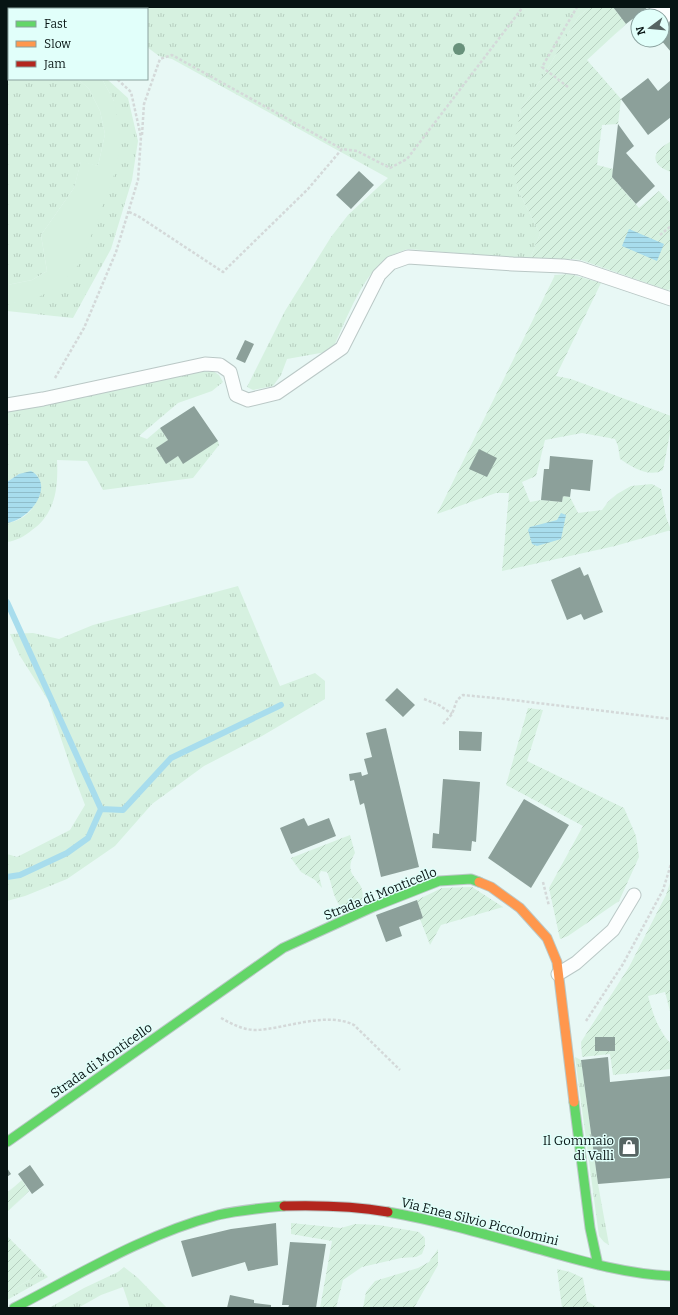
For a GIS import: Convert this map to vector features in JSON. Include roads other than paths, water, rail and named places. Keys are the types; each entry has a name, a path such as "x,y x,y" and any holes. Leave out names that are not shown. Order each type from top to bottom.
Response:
{"street":[{"name":"Strada di Monticello","path":"7,1142 283,948 373,907 440,881 472,879 491,887 520,908 547,938 557,962 590,1228 598,1265"},
{"name":"Via Enea Silvio Piccolomini","path":"14,1308 123,1252 175,1229 216,1217 250,1210 281,1206 338,1207 400,1214 440,1223 598,1265 638,1273 671,1276"}],"lane":[{"path":"7,405 43,399 205,364 220,365 230,372 236,395 248,400 277,393 342,348 379,275 391,263 408,257 579,268 671,299"},
{"path":"558,974 576,963 613,930 634,895"}],"water":[{"path":"629,229 664,244 657,261 622,246"},
{"path":"31,471 38,477 41,485 37,501 24,516 7,523 7,482 19,474"},
{"path":"561,513 566,515 561,539 537,546 532,544 528,530 530,527 557,520"}],"waterway":[{"path":"7,602 101,809 88,838 67,853 20,875 7,877"},
{"path":"101,809 123,810 171,758 281,705"}],"place":[{"name":"Il Gommaio di Valli","path":"629,1147"}]}
